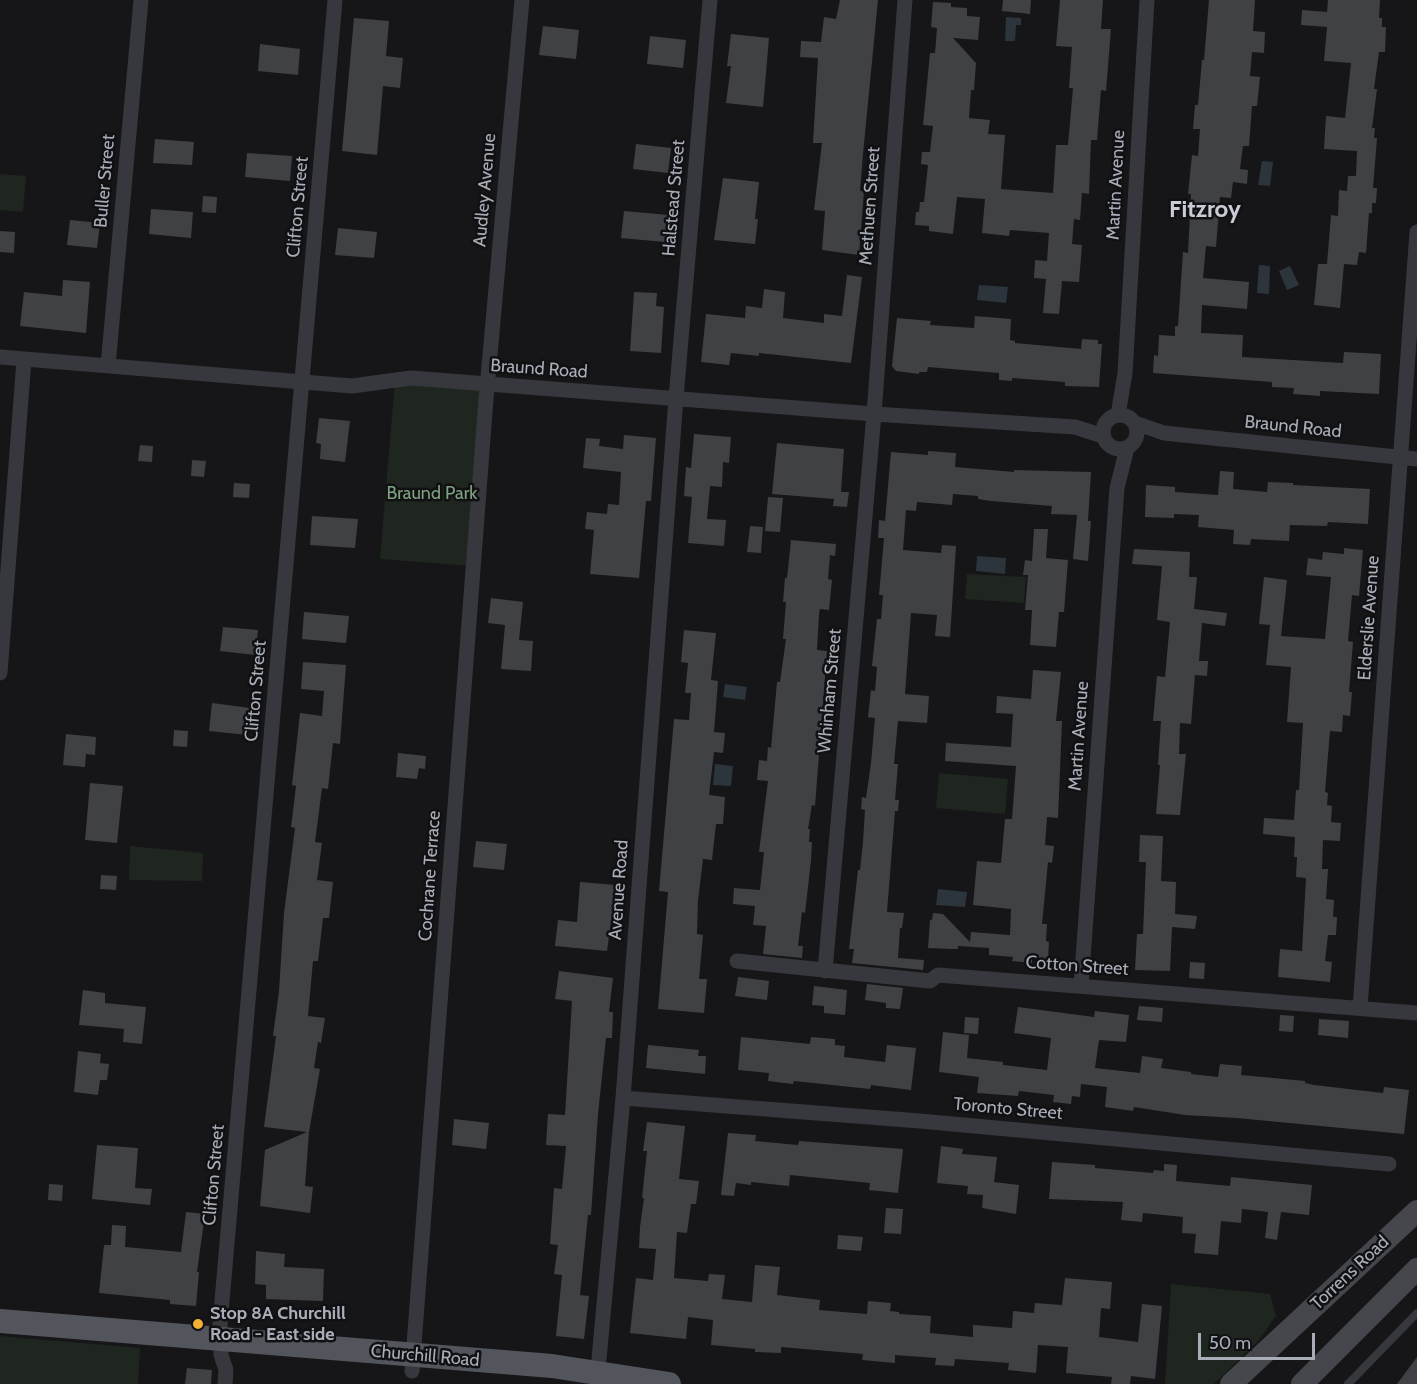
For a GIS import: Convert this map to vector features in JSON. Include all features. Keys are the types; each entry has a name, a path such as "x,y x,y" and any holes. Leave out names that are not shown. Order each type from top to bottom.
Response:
{"main road":[{"name":"Torrens Road","path":"1231,1384 1417,1211"},
{"path":"1302,1384 1417,1269"},
{"name":"Churchill Road","path":"0,1321 220,1347"},
{"name":"Churchill Road","path":"0,1336 220,1347 413,1363 564,1384"},
{"name":"Churchill Road","path":"413,1363 552,1366 597,1379 669,1384"}],"street":[{"name":"Buller Street","path":"108,366 141,0"},
{"name":"Clifton Street","path":"225,1384 226,1370 220,1347 336,0"},
{"name":"Audley Avenue","path":"487,384 522,0"},
{"name":"Halstead Street","path":"676,398 710,0"},
{"name":"Methuen Street","path":"874,414 905,0"},
{"name":"Martin Avenue","path":"1122,419 1147,0"},
{"name":"Elderslie Avenue","path":"1360,1008 1417,231"},
{"name":"Braund Road","path":"0,357 351,386 411,378 874,414 1075,427 1122,419 1164,433 1417,459"},
{"path":"0,673 24,360"},
{"name":"Cochrane Terrace","path":"413,1363 487,384"},
{"name":"Avenue Road","path":"597,1379 623,1098 676,398"},
{"name":"Whinham Street","path":"825,971 874,414"},
{"path":"1122,419 1137,432 1130,445 1115,449 1107,441 1102,430 1122,419"},
{"name":"Braund Road","path":"1075,427 1107,441"},
{"name":"Braund Road","path":"1130,445 1164,433"},
{"name":"Martin Avenue","path":"1107,441 1117,488"},
{"name":"Martin Avenue","path":"1081,986 1117,488 1130,445"},
{"name":"Cotton Street","path":"737,961 930,981 938,975 1417,1013"},
{"name":"Toronto Street","path":"623,1098 920,1121 1389,1164"}],"lane":[{"path":"1348,1384 1417,1313"}],"green space":[{"path":"0,174 26,176 23,212 0,210"},
{"name":"Braund Park","path":"395,380 487,384 473,566 380,559"},
{"path":"967,574 1026,577 1024,603 965,599"},
{"path":"939,773 1008,779 1005,814 936,808"},
{"path":"130,846 203,853 202,881 129,880"},
{"path":"1171,1284 1270,1294 1276,1316 1259,1340 1214,1384 1165,1384"},
{"path":"0,1336 140,1348 138,1384 0,1384"}],"shaded area":[{"path":"1006,17 1021,18 1021,25 1016,25 1015,41 1005,41"},
{"path":"1262,161 1273,162 1270,186 1258,185"},
{"path":"1259,265 1270,266 1269,294 1257,293"},
{"path":"1290,266 1299,285 1287,290 1279,271"},
{"path":"979,285 1008,287 1006,303 977,300"},
{"path":"977,556 1006,558 1005,574 976,571"},
{"path":"725,684 747,687 745,700 723,697"},
{"path":"715,764 733,766 731,786 713,785"},
{"path":"938,889 967,892 965,907 936,905"}],"building":[{"path":"840,0 878,0 860,191 864,191 859,255 822,250 825,211 814,210 822,143 813,143 818,58 800,57 801,41 821,42 824,17 836,19"},
{"path":"1003,0 1031,0 1030,14 1002,11"},
{"path":"1060,0 1103,0 1101,29 1111,29 1106,91 1101,90 1097,140 1091,140 1089,194 1082,193 1080,220 1074,219 1072,244 1082,245 1079,282 1062,281 1059,314 1043,313 1046,279 1034,278 1035,260 1047,261 1049,233 1010,230 1009,236 982,233 985,199 957,197 953,234 929,231 929,226 915,225 916,212 919,212 920,202 924,202 928,165 921,164 922,152 930,152 933,126 923,125 930,53 935,53 937,28 931,27 933,2 951,3 951,7 967,8 967,16 980,17 978,40 953,38 976,63 969,118 990,120 988,134 1005,135 1001,189 1053,193 1056,145 1068,145 1073,88 1069,88 1072,47 1056,46"},
{"path":"1209,0 1255,0 1253,31 1265,32 1264,53 1252,52 1250,76 1260,77 1257,106 1252,106 1249,146 1243,146 1240,169 1248,170 1247,184 1233,182 1231,198 1220,197 1216,247 1206,246 1203,278 1249,282 1247,309 1202,305 1201,333 1243,335 1242,357 1343,363 1344,352 1381,354 1379,394 1320,391 1320,396 1293,394 1294,388 1272,387 1272,382 1153,373 1154,355 1158,356 1159,335 1175,336 1175,326 1178,326 1183,252 1188,253 1191,194 1188,194 1192,155 1198,156 1200,129 1193,129 1195,105 1198,105 1202,60 1204,60"},
{"path":"1328,0 1380,0 1379,18 1382,18 1382,27 1386,27 1385,52 1379,52 1374,89 1377,89 1372,128 1375,128 1374,138 1377,138 1373,188 1377,188 1376,203 1372,203 1372,213 1369,213 1366,253 1359,252 1357,265 1344,264 1340,308 1314,305 1318,264 1327,264 1331,215 1338,216 1339,190 1347,191 1348,176 1356,176 1357,151 1324,149 1326,116 1345,118 1351,63 1324,61 1327,27 1301,25 1302,10 1327,12"},
{"path":"354,18 389,21 386,56 403,58 400,88 383,86 377,155 342,151"},
{"path":"543,26 579,30 576,59 539,55"},
{"path":"731,34 769,38 763,107 726,103 731,66 727,66"},
{"path":"650,36 686,40 683,68 647,64"},
{"path":"260,44 300,49 298,75 258,71"},
{"path":"155,139 194,142 192,165 153,163"},
{"path":"636,144 671,148 668,173 633,169"},
{"path":"247,153 292,156 290,181 245,177"},
{"path":"723,178 759,182 755,244 714,240"},
{"path":"203,196 217,197 216,213 202,212"},
{"path":"151,209 193,212 191,238 149,234"},
{"path":"624,211 668,215 665,242 621,238"},
{"path":"70,220 100,223 97,248 67,245"},
{"path":"338,228 377,232 374,258 335,255"},
{"path":"0,231 15,232 14,253 0,252"},
{"path":"847,275 862,277 851,363 759,353 759,356 731,353 729,365 701,362 706,314 745,318 746,306 762,308 764,289 785,292 783,318 824,323 824,314 842,316"},
{"path":"63,280 90,282 86,333 20,326 24,292 62,296"},
{"path":"634,292 657,293 656,306 664,307 661,353 630,351"},
{"path":"975,316 1011,319 1010,340 1015,343 1081,349 1082,339 1098,340 1098,344 1102,344 1099,387 1065,386 1065,382 1012,378 1012,381 999,380 999,373 928,367 927,372 919,372 919,374 896,371 892,366 897,318 931,321 930,325 974,328"},
{"path":"319,418 350,421 345,462 320,459 321,444 316,443"},
{"path":"694,434 731,437 729,463 723,462 722,487 710,486 707,519 726,520 724,546 688,543 692,497 684,496 686,467 691,468"},
{"path":"624,435 656,438 651,501 646,501 639,578 590,574 594,530 585,529 587,512 607,514 608,504 619,505 621,472 583,468 586,438 600,439 599,446 623,449"},
{"path":"777,443 844,449 841,492 849,492 847,507 833,506 834,499 772,494"},
{"path":"140,445 153,446 152,462 138,461"},
{"path":"928,451 956,453 955,467 1014,472 1014,470 1091,472 1088,521 1091,521 1088,561 1073,559 1077,515 1051,514 1052,506 991,501 978,499 978,496 953,494 952,505 917,502 916,511 906,510 903,550 941,553 942,545 956,546 950,637 935,636 937,615 911,613 905,694 929,696 927,723 898,721 894,764 898,764 895,800 899,800 898,811 895,811 887,912 904,913 902,928 900,928 898,958 924,960 923,970 852,963 854,949 849,949 863,842 865,810 861,809 862,797 866,798 875,718 868,717 871,690 875,691 877,667 872,666 877,619 881,619 883,595 879,595 884,538 878,538 879,520 885,521 891,452 928,455"},
{"path":"192,460 206,461 204,477 191,476"},
{"path":"1220,471 1234,472 1233,489 1267,492 1268,482 1370,489 1368,524 1328,522 1327,526 1290,525 1289,541 1251,539 1250,545 1233,544 1234,530 1198,527 1199,515 1174,514 1174,518 1145,517 1146,485 1175,487 1175,492 1218,495"},
{"path":"234,483 250,484 249,498 233,497"},
{"path":"768,497 783,498 780,532 765,531"},
{"path":"312,516 358,519 355,548 310,545"},
{"path":"750,526 763,527 761,553 747,552"},
{"path":"1034,529 1048,529 1046,558 1068,560 1064,612 1059,612 1056,647 1030,645 1032,610 1025,610 1028,575 1023,575 1025,560 1032,561"},
{"path":"791,540 836,544 835,556 830,555 828,579 832,580 829,610 820,609 819,614 817,650 827,651 815,806 812,805 808,829 810,829 809,842 812,842 811,861 805,913 802,912 798,946 803,946 802,958 763,954 766,926 753,925 755,906 733,904 734,888 760,890 764,852 759,852 768,781 757,780 759,760 767,761 768,747 771,748 777,682 780,682 786,639 783,639 786,602 783,602"},
{"path":"1344,548 1363,550 1359,596 1352,595 1348,641 1353,642 1349,692 1352,692 1350,716 1343,715 1342,732 1330,731 1325,792 1328,793 1327,805 1332,806 1331,822 1341,823 1340,841 1323,840 1322,869 1328,869 1326,899 1334,900 1333,917 1337,917 1336,935 1328,935 1325,961 1332,962 1330,982 1278,977 1280,949 1302,951 1306,878 1296,877 1295,837 1263,834 1264,818 1294,820 1296,790 1299,790 1303,723 1287,722 1291,667 1266,665 1270,625 1259,624 1264,577 1287,580 1281,636 1325,639 1331,577 1306,575 1308,558 1322,560 1323,552 1344,554"},
{"path":"1134,549 1190,552 1189,577 1197,577 1194,609 1227,613 1225,626 1202,623 1199,661 1208,661 1207,676 1195,675 1191,724 1180,723 1179,754 1186,754 1180,815 1156,814 1161,721 1153,721 1157,676 1165,677 1170,622 1157,620 1162,566 1132,564"},
{"path":"491,598 523,602 519,640 533,641 531,671 501,669 505,625 488,623"},
{"path":"304,612 349,616 346,643 302,639"},
{"path":"223,627 258,630 255,655 220,651"},
{"path":"684,630 716,633 711,680 718,681 714,732 725,733 723,753 714,752 709,795 725,797 723,824 716,824 712,860 703,859 698,901 697,934 703,935 699,979 707,979 704,1013 658,1009 668,892 659,891 674,719 689,720 691,693 685,693 688,663 681,662"},
{"path":"303,662 346,665 340,744 333,743 328,789 322,788 315,842 322,843 317,880 333,882 329,918 323,918 318,961 313,961 308,1016 325,1018 314,1068 320,1069 309,1132 305,1186 313,1187 310,1213 260,1206 265,1150 307,1132 264,1127 276,1036 273,1036 279,991 284,913 295,828 291,827 296,786 292,785 300,713 322,716 324,691 301,689"},
{"path":"1033,670 1061,672 1056,721 1062,721 1058,818 1047,817 1045,845 1054,846 1052,863 1048,862 1042,924 1047,924 1048,959 1032,958 1032,963 1012,961 1013,957 989,955 989,948 958,946 958,949 928,948 930,920 932,920 933,913 943,914 970,942 971,932 1010,935 1011,909 973,905 977,861 1001,863 1005,819 1012,819 1016,766 945,761 946,743 1011,747 1013,714 996,713 997,696 1031,699"},
{"path":"212,703 250,708 248,735 209,731"},
{"path":"174,730 188,731 187,747 173,746"},
{"path":"66,734 96,737 95,755 86,754 85,767 63,765"},
{"path":"398,753 426,756 425,769 419,768 417,779 396,777"},
{"path":"90,783 123,786 117,843 85,840"},
{"path":"1140,835 1163,836 1161,881 1176,882 1175,914 1197,916 1195,929 1172,927 1170,971 1135,970 1137,934 1143,934 1146,862 1139,862"},
{"path":"476,841 507,844 504,870 473,867"},
{"path":"101,875 117,876 116,890 100,889"},
{"path":"580,882 616,885 607,951 555,946 558,920 577,922"},
{"path":"1190,962 1205,963 1204,979 1189,978"},
{"path":"559,971 613,978 609,1012 613,1012 612,1038 606,1038 591,1215 588,1215 580,1295 589,1296 584,1339 556,1336 562,1275 554,1274 558,1245 550,1244 554,1188 562,1189 566,1146 546,1145 548,1114 565,1115 572,1001 555,999"},
{"path":"738,977 769,981 767,1000 735,996"},
{"path":"867,984 903,988 900,1009 886,1008 886,1003 865,1000"},
{"path":"814,986 847,990 845,1015 824,1013 824,1006 812,1005"},
{"path":"83,990 105,993 105,1003 146,1007 142,1044 123,1042 124,1029 79,1025"},
{"path":"1139,1006 1163,1008 1162,1022 1137,1020"},
{"path":"1018,1007 1094,1017 1095,1011 1129,1015 1126,1042 1099,1040 1095,1068 1140,1073 1142,1056 1163,1059 1161,1068 1191,1072 1191,1074 1218,1077 1220,1064 1242,1066 1241,1075 1305,1081 1305,1083 1314,1085 1383,1093 1384,1087 1409,1090 1404,1134 1185,1115 1134,1107 1133,1111 1105,1107 1107,1087 1081,1084 1080,1097 1072,1096 1071,1104 1053,1102 1054,1095 1019,1091 1018,1096 977,1093 979,1077 939,1072 943,1032 969,1035 967,1058 1047,1070 1051,1038 1014,1033"},
{"path":"1280,1015 1294,1016 1293,1032 1279,1031"},
{"path":"965,1017 979,1018 978,1034 964,1033"},
{"path":"1319,1019 1349,1021 1348,1038 1318,1035"},
{"path":"741,1037 810,1044 811,1037 835,1039 835,1045 845,1046 844,1057 885,1062 887,1045 916,1048 911,1090 871,1085 870,1089 794,1081 793,1084 768,1081 769,1073 738,1070"},
{"path":"648,1045 699,1050 698,1056 706,1056 705,1074 646,1068"},
{"path":"78,1051 101,1054 100,1063 109,1064 107,1080 100,1080 98,1095 74,1092"},
{"path":"454,1119 489,1123 486,1149 452,1145"},
{"path":"647,1122 685,1126 679,1179 699,1181 696,1204 691,1204 687,1233 677,1232 674,1278 708,1281 709,1274 725,1275 722,1299 752,1302 755,1265 780,1267 777,1295 820,1300 819,1310 867,1314 868,1301 891,1303 890,1311 899,1312 899,1314 931,1316 930,1333 973,1337 973,1325 1012,1328 1013,1311 1034,1313 1035,1303 1062,1305 1065,1278 1112,1282 1110,1309 1101,1308 1099,1337 1138,1342 1142,1304 1162,1306 1155,1379 1131,1376 1130,1384 1111,1384 1112,1377 1066,1373 1068,1347 1038,1345 1036,1373 1008,1370 1009,1363 955,1359 954,1366 935,1365 936,1358 895,1355 895,1363 862,1360 863,1354 781,1347 781,1353 755,1352 755,1349 711,1345 713,1320 688,1317 686,1339 630,1333 636,1278 653,1280 656,1249 639,1248 647,1151 643,1151"},
{"path":"728,1133 756,1135 755,1141 798,1145 799,1141 903,1149 898,1193 869,1190 870,1183 790,1175 789,1186 751,1182 751,1185 736,1183 734,1196 721,1195"},
{"path":"97,1145 138,1148 135,1188 152,1189 150,1205 92,1199"},
{"path":"941,1146 963,1149 962,1154 997,1157 994,1182 1019,1185 1016,1214 982,1208 983,1195 967,1194 968,1186 937,1183"},
{"path":"1052,1162 1153,1173 1154,1170 1164,1171 1164,1164 1177,1165 1176,1181 1230,1186 1231,1177 1312,1185 1309,1215 1281,1212 1277,1240 1265,1238 1268,1212 1242,1209 1241,1223 1221,1221 1218,1255 1194,1253 1196,1234 1182,1233 1183,1217 1143,1213 1142,1222 1121,1220 1123,1202 1049,1199"},
{"path":"49,1184 63,1185 62,1201 48,1200"},
{"path":"886,1208 903,1209 901,1234 884,1233"},
{"path":"186,1212 205,1214 197,1272 199,1272 196,1306 170,1304 170,1300 99,1293 104,1245 111,1245 112,1225 126,1226 125,1247 181,1252"},
{"path":"838,1235 863,1237 861,1251 837,1249"},
{"path":"256,1251 285,1254 284,1267 324,1269 323,1301 266,1299 266,1285 255,1284"},
{"path":"1417,1357 1417,1384 1397,1384"},
{"path":"187,1368 212,1370 211,1384 185,1384"}],"place":[{"name":"Stop 8A Churchill Road - East side","path":"198,1324"}],"district":[{"name":"Fitzroy","path":"1205,210"}]}
